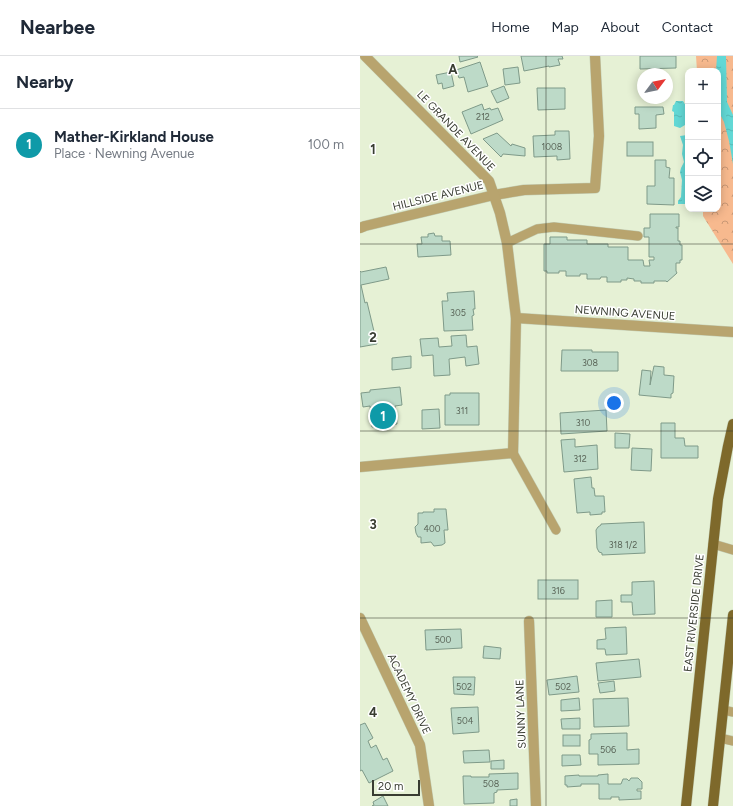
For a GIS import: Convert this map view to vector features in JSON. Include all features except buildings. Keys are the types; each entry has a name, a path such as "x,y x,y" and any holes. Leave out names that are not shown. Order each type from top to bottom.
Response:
{"main road":[{"name":"EAST RIVERSIDE DRIVE","path":"686,806 718,499 733,424"},
{"path":"713,806 720,738 728,711 733,614"}],"street":[{"name":"LE GRANDE AVENUE","path":"365,56 489,180 507,242 516,318 513,453"},
{"name":"HILLSIDE AVENUE","path":"360,228 494,194 524,190 595,188 599,136 595,56"},
{"name":"NEWNING AVENUE","path":"516,318 733,332"},
{"path":"360,467 513,453"},
{"name":"ACADEMY DRIVE","path":"360,618 420,745 429,806"},
{"name":"SUNNY LANE","path":"529,621 536,806"}],"lane":[{"path":"507,242 537,229 554,227 638,236"},
{"path":"513,453 556,530"},
{"path":"713,544 733,550"},
{"path":"720,738 733,741"}],"green space":[{"path":"696,56 733,56 733,264 703,216 703,212 721,212 721,68 697,68"}],"water":[{"path":"717,56 726,56 727,102 733,115 733,164 729,141 721,116 721,68 716,68"},
{"path":"676,101 683,101 685,104 685,125 680,128 674,126 674,112 672,111"},
{"path":"685,135 685,204 678,204 681,197 682,180 680,172 684,162 682,154 683,145 680,136"}],"place":[{"name":"Mather-Kirkland House","path":"383,416"}]}
